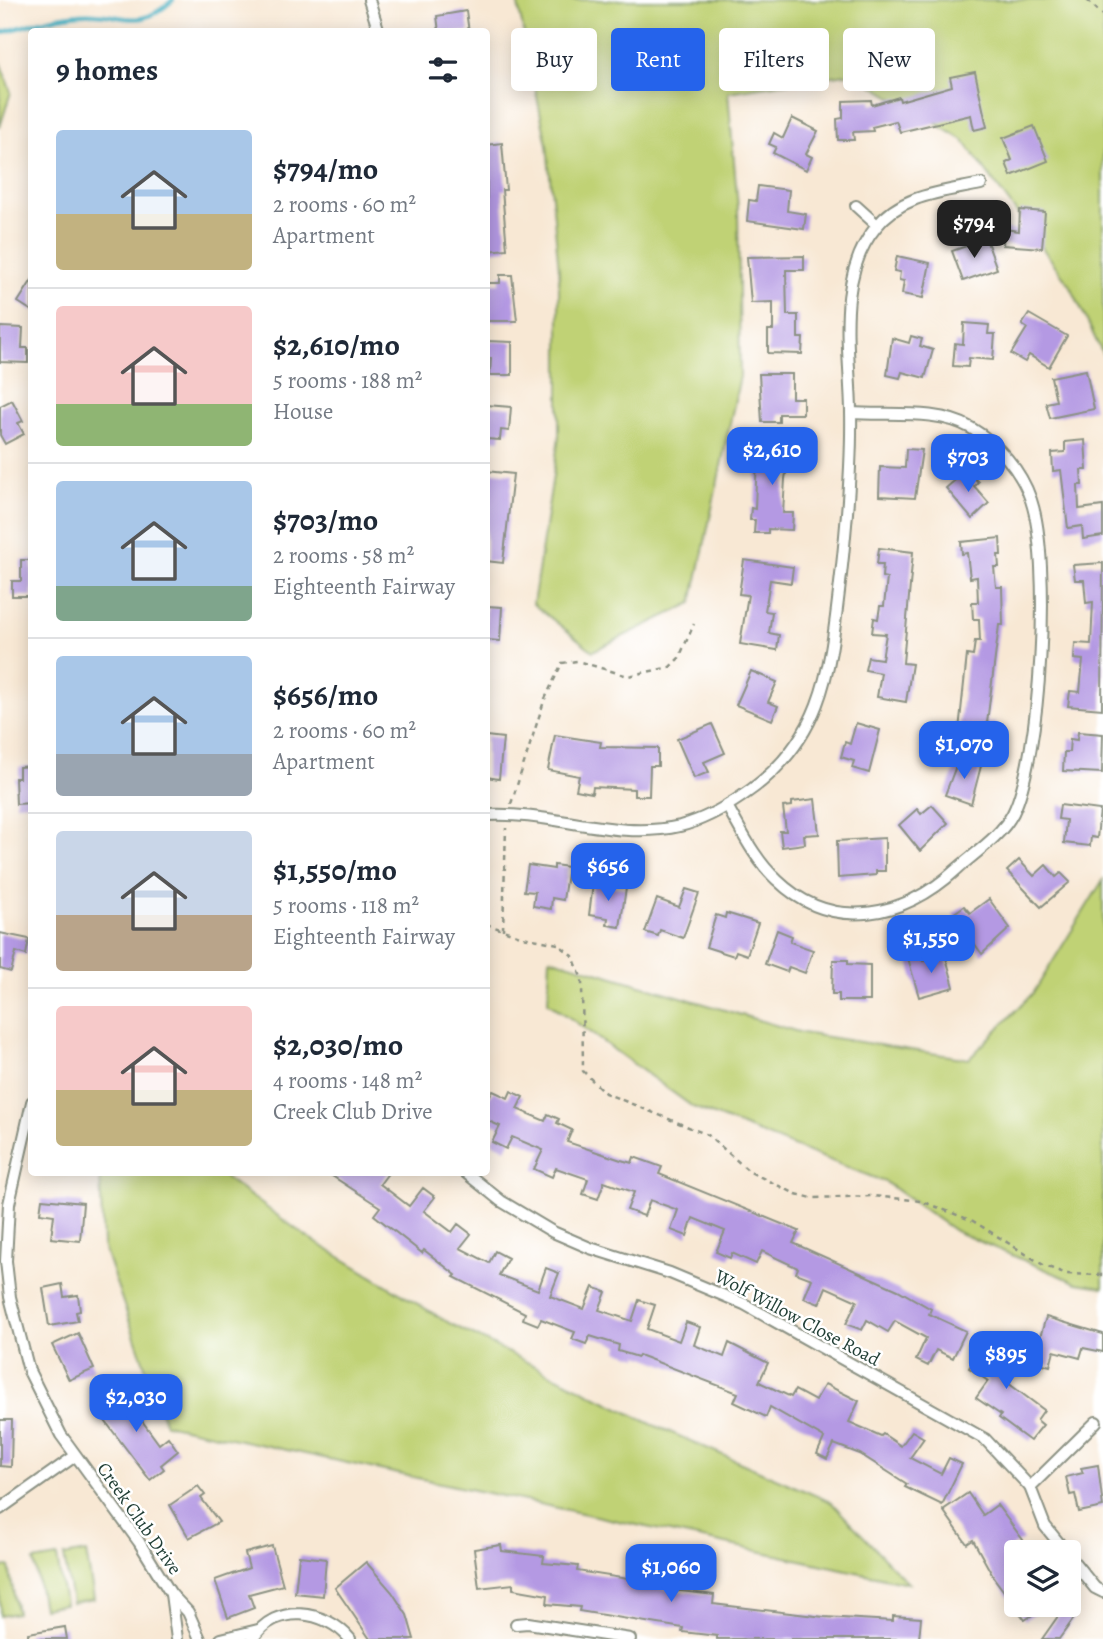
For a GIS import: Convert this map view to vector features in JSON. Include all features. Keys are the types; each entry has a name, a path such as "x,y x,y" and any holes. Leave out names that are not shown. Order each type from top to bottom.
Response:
{"street":[{"path":"369,0 378,28"},
{"path":"490,815 531,815 617,831 680,826 727,806 787,760 808,726 823,689 831,657 847,520 851,413 848,323 855,265 877,225 896,208 916,197 981,184"},
{"path":"856,206 877,225"},
{"path":"727,806 751,849 778,882 820,906 863,914 902,907 936,888 1005,826 1022,791 1042,645 1036,522 1027,491 1003,453 971,428 932,416 851,413"},
{"name":"Creek Club Drive","path":"28,1120 9,1204 6,1261 10,1297 29,1371 50,1415 75,1456 139,1542 171,1594 188,1612 200,1639"},
{"name":"Wolf Willow Close Road","path":"470,1176 501,1201 553,1232 590,1248 707,1287 774,1320 985,1439 1030,1488 1045,1526 1056,1540"},
{"path":"1030,1488 1096,1422"},
{"path":"0,1509 75,1456"},
{"name":"Wolf Willow Close Road","path":"1081,1570 1095,1588 1103,1592"},
{"name":"Creek Club Drive","path":"171,1594 177,1639"},
{"path":"221,1639 255,1635 289,1615 309,1614 337,1625 350,1639"},
{"path":"516,1624 528,1623 630,1639"}],"path":[{"path":"1087,0 1103,15"},
{"path":"511,803 544,701 562,663 577,661 628,676 670,667 679,658 694,624"},
{"path":"503,930 507,821"},
{"path":"490,925 523,937 558,944 573,956 582,980 583,1071 605,1093 708,1135 750,1172 796,1194 812,1198 874,1196 921,1201 973,1221 1045,1266 1067,1274 1103,1275"}],"green space":[{"path":"517,0 1103,0 1103,355 1071,287 963,140 882,91 935,91 935,28 843,28 843,74 829,77 829,28 719,28 719,91 735,91 728,92 738,208 740,376 692,603 593,651 533,604 559,437 559,270 547,145 536,91 597,91 597,28 523,28"},
{"path":"0,62 11,92 0,127"},
{"path":"1103,880 1103,1287 1077,1283 955,1231 885,1182 693,1107 548,1002 550,958 802,1033 969,1059 1034,992"},
{"path":"100,1176 223,1176 307,1237 451,1324 649,1423 831,1502 908,1583 165,1424 103,1245"},
{"path":"86,1552 94,1599 72,1603 64,1556"},
{"path":"57,1557 65,1604 43,1608 34,1561"},
{"path":"9,1566 17,1613 0,1616 0,1567"}],"building":[{"path":"466,11 468,28 438,28 437,16"},
{"path":"975,72 987,127 974,130 971,115 900,132 896,121 872,127 873,131 853,132 854,140 838,140 837,119 843,118 843,101 871,100 872,105 899,97 900,101 952,86 950,77"},
{"path":"792,118 818,131 806,154 812,157 806,170 773,153 776,147 769,144 774,133 783,138"},
{"path":"1034,126 1048,161 1011,176 1006,163 1012,160 1003,138"},
{"path":"502,143 506,190 502,190 507,249 490,251 490,144"},
{"path":"758,186 789,190 787,211 806,214 804,229 747,221 749,200 756,201"},
{"path":"1020,210 1045,212 1042,248 1003,245 1004,229 1019,231"},
{"path":"986,239 997,269 963,281 952,251"},
{"path":"804,256 804,270 786,270 787,315 798,315 798,338 803,338 802,354 768,353 768,330 773,330 773,302 751,303 747,257"},
{"path":"897,256 930,263 923,298 902,294 904,281 899,280 900,272 894,271"},
{"path":"500,275 512,275 517,321 490,321 490,283 500,283"},
{"path":"28,286 28,308 18,302"},
{"path":"1029,314 1067,336 1049,367 1029,355 1025,362 1011,354 1027,328 1022,325"},
{"path":"964,323 989,325 988,334 995,334 993,360 969,358 968,367 953,366 955,343 963,344"},
{"path":"0,327 23,328 22,348 28,348 28,363 0,362"},
{"path":"911,336 922,339 920,346 933,350 925,378 902,372 900,378 887,375 892,338 909,343"},
{"path":"490,341 512,342 512,375 490,375"},
{"path":"1086,370 1094,409 1050,418 1046,403 1056,401 1051,377"},
{"path":"759,374 792,374 792,398 803,398 803,414 779,414 779,422 762,422"},
{"path":"12,400 23,421 18,423 24,434 5,444 0,435 0,406"},
{"path":"490,405 511,407 509,431 501,430 500,440 490,439"},
{"path":"1085,440 1087,470 1081,470 1082,485 1078,485 1079,509 1103,506 1103,536 1083,539 1082,526 1068,528 1061,470 1053,471 1052,453 1065,452 1065,442"},
{"path":"752,443 797,446 796,462 788,461 785,479 783,513 793,513 792,530 768,529 768,533 754,533 755,520 750,520 751,508 755,509 757,455 751,454"},
{"path":"906,449 922,450 915,498 879,496 880,467 905,468"},
{"path":"967,470 978,482 974,486 989,503 972,519 946,488"},
{"path":"490,471 513,474 503,563 490,561"},
{"path":"1000,538 999,567 994,567 996,587 1002,587 1003,625 999,625 987,723 996,723 994,738 973,736 974,731 959,730 967,655 973,656 975,641 980,641 979,619 973,619 972,602 978,602 977,577 970,578 967,553 962,554 961,542"},
{"path":"879,548 913,552 903,663 912,664 906,702 877,697 881,673 865,670 868,657 882,659 886,634 872,633 874,618 878,619 880,606 884,606 887,578 882,577 883,564 877,564"},
{"path":"21,560 28,560 28,596 12,596 12,581 21,581"},
{"path":"744,560 793,567 791,583 770,580 765,611 772,612 769,633 779,635 777,650 740,644 748,595 739,594"},
{"path":"1103,563 1102,709 1068,706 1070,691 1080,692 1083,660 1074,659 1075,643 1091,644 1093,602 1086,603 1084,580 1075,580 1073,565"},
{"path":"490,606 502,607 500,641 490,640"},
{"path":"751,671 777,682 768,702 778,706 772,720 736,705"},
{"path":"856,723 880,730 869,773 852,768 854,761 841,757 845,742 850,744"},
{"path":"712,724 725,753 704,762 709,772 694,778 677,739"},
{"path":"1078,732 1103,734 1102,773 1063,771 1064,752 1069,752 1070,739 1077,740"},
{"path":"555,735 601,742 600,747 658,748 658,766 650,766 649,796 634,796 634,789 593,787 592,793 576,790 579,776 548,770"},
{"path":"490,736 503,738 499,779 490,778"},
{"path":"959,758 981,766 971,804 945,795"},
{"path":"28,766 28,803 16,804 15,778 19,778 19,767"},
{"path":"815,799 819,834 804,835 805,844 782,847 780,831 786,831 783,807 792,806 792,802"},
{"path":"932,805 948,823 920,851 899,825 917,809 921,814"},
{"path":"1060,805 1100,810 1097,838 1091,837 1090,846 1064,843 1066,820 1058,819"},
{"path":"885,838 885,871 876,871 876,875 838,878 837,841"},
{"path":"1019,860 1034,876 1046,865 1056,877 1061,873 1070,882 1041,907 1007,871"},
{"path":"528,865 554,869 554,865 568,867 563,900 552,898 551,909 533,906 535,892 524,891"},
{"path":"593,884 626,888 620,927 607,925 608,918 589,915"},
{"path":"686,889 699,893 683,938 660,930 658,936 645,932 657,899 679,907"},
{"path":"989,899 1010,928 982,954 953,914 964,906 970,913"},
{"path":"726,913 758,923 747,955 736,951 734,956 706,947 716,915 725,918"},
{"path":"777,930 792,936 790,942 813,950 805,973 789,967 787,972 765,964"},
{"path":"0,933 28,939 26,955 16,952 11,972 0,969"},
{"path":"921,954 923,961 945,954 954,987 919,997 908,958"},
{"path":"833,960 870,965 870,1001 839,1001 839,994 832,994"},
{"path":"493,1091 508,1098 511,1091 523,1097 517,1109 545,1121 548,1114 559,1119 557,1123 572,1130 567,1142 632,1163 634,1157 662,1167 659,1174 799,1231 793,1243 898,1290 931,1309 929,1314 966,1331 953,1358 936,1350 928,1366 916,1360 926,1338 895,1321 888,1332 867,1320 862,1330 846,1324 857,1301 826,1287 819,1304 804,1298 812,1279 796,1273 798,1268 762,1251 756,1264 732,1253 730,1258 716,1252 725,1231 693,1218 687,1236 671,1230 678,1210 650,1200 644,1216 627,1210 634,1192 604,1182 598,1199 583,1194 588,1179 556,1168 552,1177 534,1169 543,1150 512,1137 506,1149 492,1142 500,1126 490,1122 490,1096"},
{"path":"332,1176 386,1176 380,1184 409,1206 423,1188 435,1197 424,1211 452,1232 458,1224 471,1234 460,1248 489,1263 495,1251 508,1258 499,1275 538,1290 546,1268 559,1273 550,1296 584,1309 593,1287 606,1292 599,1310 632,1321 639,1300 655,1305 647,1329 679,1341 686,1322 700,1327 694,1345 724,1357 729,1343 768,1363 759,1382 791,1397 795,1390 815,1401 825,1384 859,1401 849,1422 881,1436 883,1434 901,1446 912,1431 924,1438 910,1458 941,1474 949,1458 962,1464 942,1505 905,1487 907,1484 860,1454 834,1444 827,1459 817,1454 824,1438 770,1407 766,1417 734,1402 738,1393 639,1355 638,1357 618,1351 619,1345 590,1336 586,1344 572,1339 575,1332 541,1319 538,1325 523,1319 525,1313 454,1277 456,1275 424,1250 422,1253 374,1215 380,1207"},
{"path":"42,1199 83,1203 80,1241 51,1238 54,1215 40,1213"},
{"path":"62,1284 64,1297 78,1295 78,1321 49,1326 43,1288"},
{"path":"1046,1317 1103,1334 1103,1352 1083,1348 1080,1358 1054,1351 1050,1366 1033,1361"},
{"path":"78,1333 94,1369 69,1380 52,1345"},
{"path":"987,1340 1021,1363 1008,1383 1044,1410 1037,1420 1043,1425 1030,1441 999,1418 1001,1415 976,1398 988,1381 969,1368"},
{"path":"121,1389 143,1416 140,1418 159,1444 168,1437 178,1451 161,1465 164,1469 150,1480 96,1409"},
{"path":"0,1420 12,1420 11,1467 0,1466"},
{"path":"1098,1465 1103,1507 1079,1512 1075,1494 1070,1495 1066,1477 1083,1473 1081,1468"},
{"path":"198,1486 205,1495 201,1498 219,1522 189,1538 170,1505"},
{"path":"968,1493 983,1515 997,1505 1023,1540 1004,1540 1004,1592 973,1540 967,1544 943,1510"},
{"path":"501,1545 502,1551 544,1556 543,1563 578,1566 577,1571 647,1582 646,1587 714,1595 713,1604 824,1617 893,1621 893,1616 921,1618 919,1639 717,1639 717,1636 682,1632 683,1628 579,1611 580,1607 547,1604 548,1595 513,1589 513,1584 479,1588 474,1549"},
{"path":"272,1546 283,1585 249,1594 254,1608 228,1618 215,1580 249,1568 245,1553"},
{"path":"299,1556 326,1559 323,1596 295,1593"},
{"path":"366,1562 392,1592 407,1615 414,1639 370,1639 335,1588"},
{"path":"1057,1617 1075,1617 1059,1639 1042,1639"},
{"path":"65,1627 67,1639 28,1639 28,1633"}],"waterway":[{"path":"0,33 70,15 96,14 139,19 160,10 173,0"}]}
